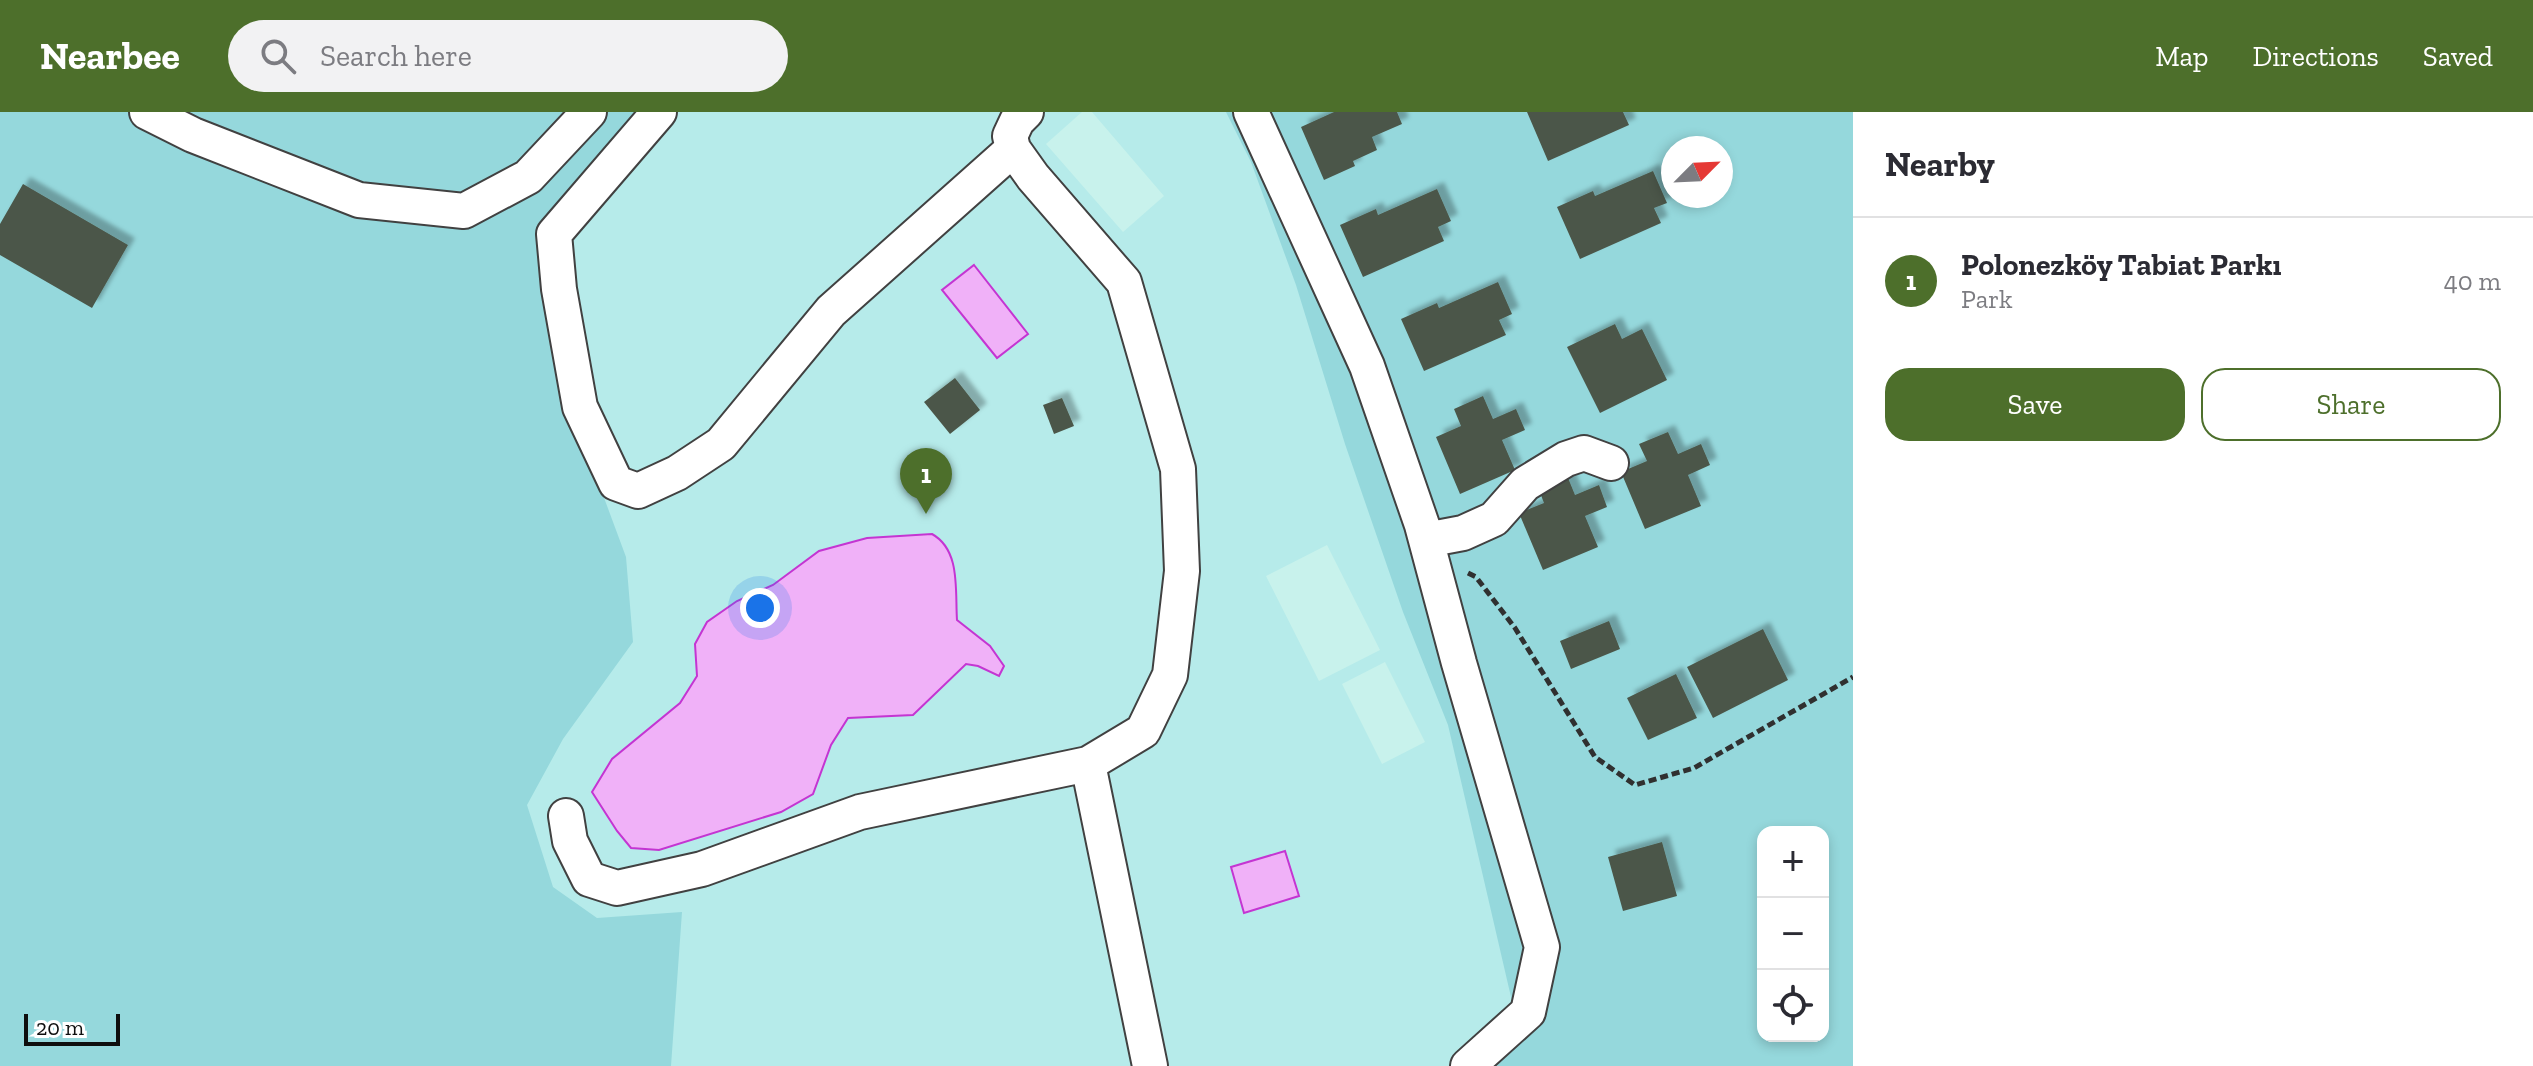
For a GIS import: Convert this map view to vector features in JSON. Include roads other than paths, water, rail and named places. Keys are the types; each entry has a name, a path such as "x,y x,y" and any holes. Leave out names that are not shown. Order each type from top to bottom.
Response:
{"street":[{"path":"147,112 193,135 359,200 464,211 528,177 589,112"},
{"path":"659,112 554,234 559,289 580,407 616,483 638,491 677,473 721,444 831,311 1013,149"},
{"path":"566,816 570,841 589,879 617,888 702,869 860,812 1088,764 1143,731 1170,675 1182,571 1178,469 1124,282 1033,177 1013,149 1010,136 1017,121 1026,112"},
{"path":"1251,112 1367,366 1428,548 1542,947 1528,1012 1468,1066"},
{"path":"1428,548 1494,519 1525,484 1566,459 1584,453 1611,463"},
{"path":"1088,764 1150,1066"}],"place":[{"name":"Polonezköy Tabiat Parkı","path":"926,514"}]}
